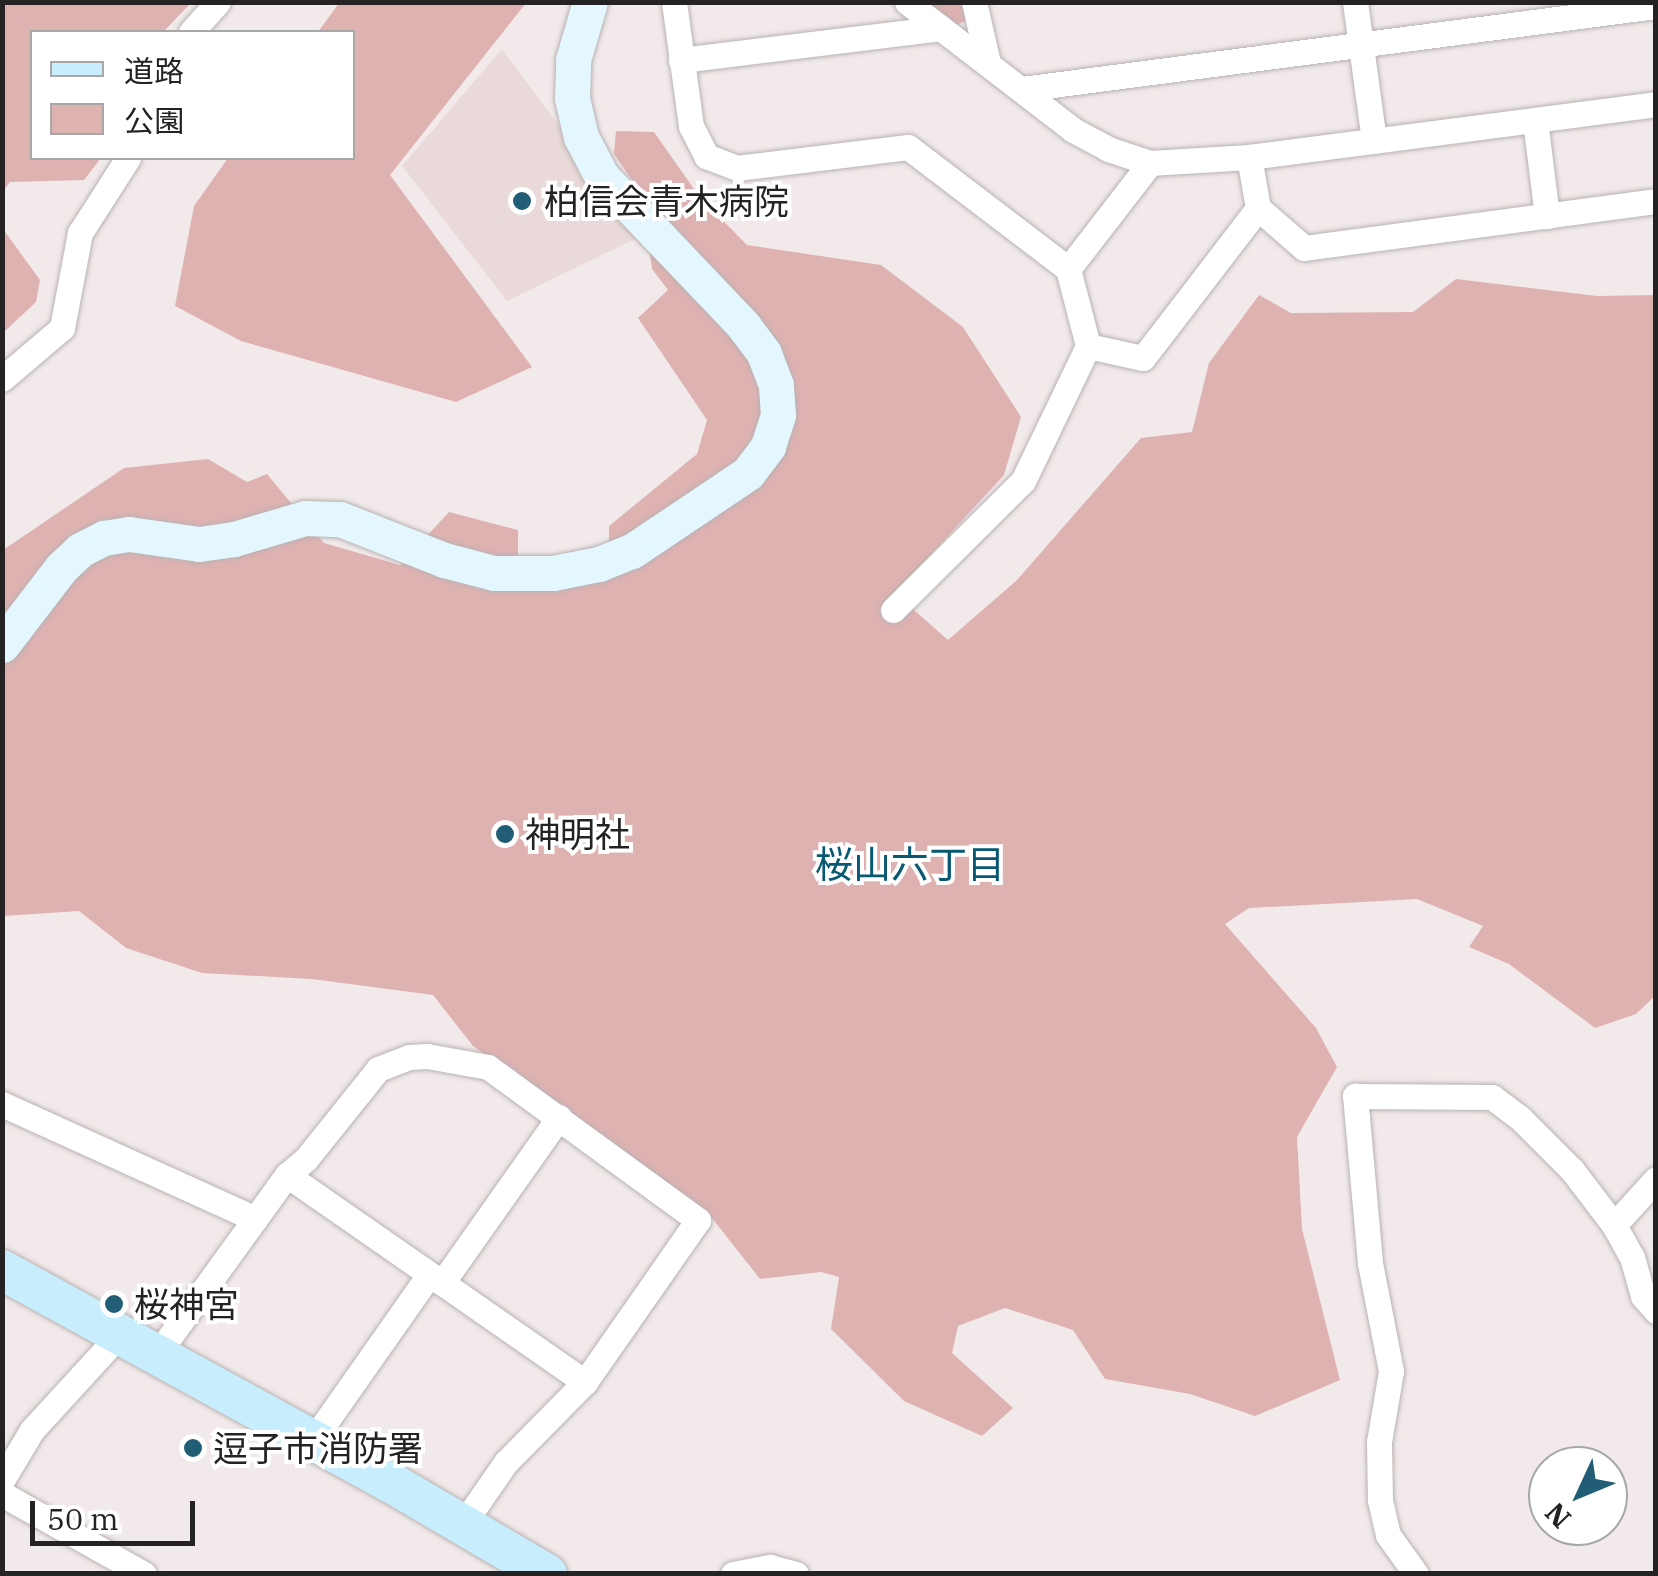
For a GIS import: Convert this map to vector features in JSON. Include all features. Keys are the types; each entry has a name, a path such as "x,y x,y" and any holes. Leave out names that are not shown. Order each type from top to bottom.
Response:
{"main road":[{"path":"2,1270 158,1352 547,1574"}],"street":[{"path":"194,30 218,2"},
{"path":"2,645 61,568 80,550 104,538 129,534 198,544 234,539 305,518 340,519 494,573 553,573 599,564 632,551 748,473 768,446 778,416 776,385 764,352 744,326 602,176 581,137 572,98 574,60 590,2"},
{"path":"674,2 697,144 721,164 737,168 908,147 1068,268 1088,346 1023,481 893,610"},
{"path":"907,2 1073,130 1108,149 1150,163 1249,157 1656,104"},
{"path":"1355,2 1374,140"},
{"path":"975,3 988,63"},
{"path":"1022,89 1656,6"},
{"path":"682,60 942,28"},
{"path":"1536,120 1546,216"},
{"path":"1249,157 1258,208 1304,248 1656,201"},
{"path":"2,380 62,328 80,233 127,160"},
{"path":"1068,268 1150,163"},
{"path":"1088,346 1143,358 1258,208"},
{"path":"158,1352 286,1176 306,1158 378,1069 409,1057 488,1067 698,1220 585,1382 506,1462 463,1524"},
{"path":"1416,1574 1388,1534 1380,1500 1379,1442 1391,1371 1370,1262 1355,1096 1492,1097 1520,1118 1572,1170 1614,1225 1632,1257 1642,1296 1656,1311"},
{"path":"2,1104 255,1219"},
{"path":"313,1440 559,1117"},
{"path":"286,1176 585,1382"},
{"path":"1614,1225 1656,1178"},
{"path":"2,1480 32,1430 120,1333"},
{"path":"2,1494 144,1574"},
{"path":"733,1574 770,1567 796,1574"}],"shaded area":[{"name":"柏信会青木病院","path":"502,49 641,236 507,301 402,166"}],"green space":[{"path":"3,2 191,3 165,30 30,30 30,160 99,160 84,180 10,182 3,191"},
{"path":"339,3 526,3 390,175 532,367 456,402 241,341 175,306 194,206 227,160 355,160 355,30 319,30"},
{"path":"921,3 966,3 965,21 956,25"},
{"path":"616,131 654,132 699,196 747,245 881,265 963,327 1021,417 1004,475 912,575 914,610 948,640 1017,580 1141,438 1192,432 1209,363 1259,295 1291,313 1413,312 1456,279 1597,296 1655,295 1655,996 1636,1014 1595,1028 1509,964 1469,947 1483,926 1417,899 1249,908 1225,924 1316,1028 1337,1067 1297,1137 1302,1229 1340,1380 1255,1416 1190,1394 1105,1379 1073,1330 1005,1308 958,1326 952,1353 1013,1408 982,1436 904,1401 831,1329 839,1277 821,1272 760,1279 708,1213 473,1046 433,995 312,979 202,973 126,948 79,911 3,916 3,550 124,468 208,459 247,482 267,474 324,543 400,565 449,512 518,530 518,582 609,544 609,526 697,454 707,420 638,318 668,290 652,269 642,195 614,154"},
{"path":"3,229 40,280 36,302 3,333"}],"place":[{"name":"柏信会青木病院","path":"522,201"},
{"name":"神明社","path":"505,834"},
{"name":"桜神宮","path":"114,1304"},
{"name":"逗子市消防署","path":"193,1448"}],"district":[{"name":"桜山六丁目","path":"910,864"}]}
